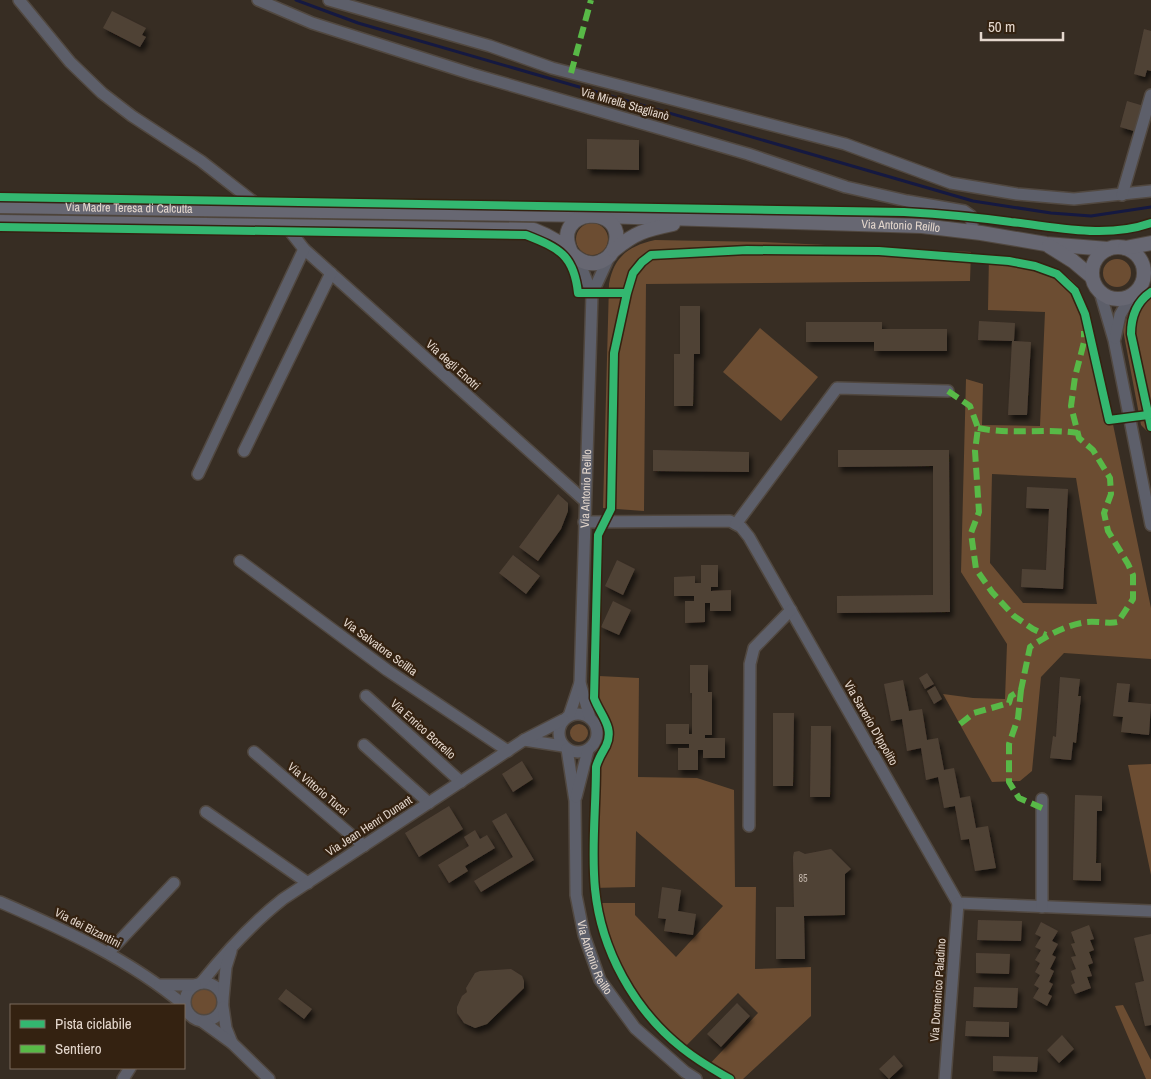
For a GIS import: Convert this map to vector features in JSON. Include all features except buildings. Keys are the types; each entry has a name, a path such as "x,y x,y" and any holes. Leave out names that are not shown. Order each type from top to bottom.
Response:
{"main road":[{"name":"Via Madre Teresa di Calcutta","path":"0,206 593,216"},
{"name":"Via Antonio Reillo","path":"593,216 922,226 1046,244 1108,250"},
{"path":"593,216 608,220 616,234 616,243 611,254 602,262 594,264 586,263 575,257 568,247 569,231 573,224 579,218 593,216"},
{"name":"Via Antonio Reillo","path":"611,254 630,237 645,230 693,220"},
{"name":"Via Madre Teresa di Calcutta","path":"0,222 534,230 548,236 575,257"},
{"path":"1125,248 1139,258 1146,278 1138,290 1131,296 1123,299 1107,297 1100,292 1092,277 1095,261 1108,250 1151,243"},
{"name":"Via Antonio Reillo","path":"1046,244 1073,261 1092,277"}],"street":[{"path":"19,0 70,62 102,93 132,116 201,161 264,210"},
{"name":"Via Mirella Staglianò","path":"258,0 312,23 472,74 748,154 846,187 907,201 964,211 971,216 973,232"},
{"path":"330,0 490,46 552,68 844,144 951,183 1017,194 1074,199 1151,191"},
{"path":"1122,195 1151,95"},
{"name":"Via degli Enotri","path":"286,226 304,249 585,501"},
{"path":"198,474 304,249"},
{"name":"Via Antonio Reillo","path":"590,718 580,684 592,294 611,254"},
{"name":"Via Antonio Reillo","path":"575,257 592,294"},
{"path":"244,451 331,273"},
{"path":"1100,292 1114,340 1151,525"},
{"path":"1114,340 1120,315 1131,296"},
{"path":"584,522 730,521 736,524 837,388 948,391"},
{"name":"Via Saverio D'Ippolito","path":"736,524 749,536 958,903"},
{"name":"Via Salvatore Scillìa","path":"240,561 387,670 508,751"},
{"path":"749,826 750,664 754,648 791,610"},
{"name":"Via Antonio Reillo","path":"566,718 580,684"},
{"name":"Via Enrico Borrello","path":"366,696 462,782"},
{"path":"524,740 565,748 578,753 588,750 593,745 597,734 590,718 579,714 566,718 560,726 558,733 565,748"},
{"name":"Via Jean Henri Dunant","path":"198,984 234,942 283,899 524,740 566,718"},
{"path":"364,745 429,803"},
{"name":"Via Antonio Reillo","path":"565,748 575,801 576,895 584,935 600,980 635,1028 684,1072 696,1079"},
{"name":"Via Antonio Reillo","path":"575,801 588,750"},
{"name":"Via Vittorio Tucci","path":"254,752 364,846"},
{"path":"1042,799 1042,907"},
{"path":"206,812 308,883"},
{"path":"108,952 174,883"},
{"name":"Via dei Bizantini","path":"0,902 108,952 160,985 181,1004"},
{"path":"958,903 1151,911"},
{"name":"Via Domenico Paladino","path":"945,1079 958,903"},
{"name":"Via Jean Henri Dunant","path":"223,1003 226,967 234,942"},
{"path":"160,985 207,983 218,989 223,1003 226,1028 232,1043"},
{"path":"184,1004 198,984"},
{"path":"203,1022 216,1018 223,1003"},
{"path":"185,1008 232,1043 269,1079"}],"shaded area":[{"path":"592,223 598,224 603,228 607,233 607,245 603,250 598,254 592,255 586,254 581,250 577,245 576,239 577,233 581,228 586,224"},
{"path":"655,240 764,242 971,252 970,281 646,284 644,511 603,508 609,284 615,266 624,254 638,245"},
{"path":"989,254 1025,260 1050,267 1071,279 1081,291 1091,318 1151,608 1151,659 1064,653 1041,677 1032,771 1020,781 992,782 943,694 973,698 1005,699 1007,644 961,572 966,379 983,384 982,425 1040,426 1045,312 988,310","holes":["992,474 1076,478 1097,604 1023,603 990,563"]},
{"path":"1117,259 1127,263 1131,273 1127,283 1117,287 1107,283 1103,273 1107,263"},
{"path":"1151,290 1151,432 1141,425 1123,330 1136,302"},
{"path":"760,328 818,377 781,421 723,372"},
{"path":"599,676 639,678 638,777 697,778 734,790 735,887 756,887 755,969 811,967 811,1016 743,1079 722,1079 705,1069 758,1013 738,993 681,1051 646,1019 635,1005 616,972 601,937 593,903 635,903 635,915 676,957 723,906 636,831 635,887 592,888 593,764 606,735 599,712"},
{"path":"575,724 583,724 588,729 586,740 575,742 570,737 570,729"},
{"path":"1151,764 1151,875 1128,765"},
{"path":"205,987 215,991 219,1001 215,1011 205,1015 195,1011 191,1001 195,991"},
{"path":"1123,1005 1151,1060 1151,1079 1146,1079 1115,1006"}],"waterway":[{"path":"296,0 358,23 973,201 1051,213 1091,216 1151,207"}],"marked path":[{"path":"571,73 591,0"},
{"path":"960,724 974,713 1009,703 1011,696 1021,690 1030,647 1072,625 1087,622 1118,622 1133,599 1133,575 1108,531 1104,513 1111,494 1110,478 1093,450 1079,438 1071,406 1075,377 1084,342 1084,331"},
{"path":"948,391 970,406 978,428 975,451 979,512 971,533 976,569 992,592 1014,616 1046,635"},
{"path":"978,428 1003,431 1078,433"},
{"path":"1021,690 1018,718 1009,744 1009,782 1019,798 1042,808"}],"cycle path":[{"path":"0,197 904,212 971,217 1064,229 1099,231 1134,228 1151,223"},
{"path":"0,227 526,235 547,244 563,255 573,270 578,293 627,293"},
{"path":"730,1079 682,1048 649,1016 635,997 623,977 604,934 598,912 595,889 596,767 606,746 609,733 606,721 594,698 598,535 611,509 614,353 633,273 651,255 747,250 879,251 1009,261 1035,266 1057,274 1075,291 1085,314 1109,420 1148,415"},
{"path":"1151,292 1135,310 1131,334 1151,427"}]}
